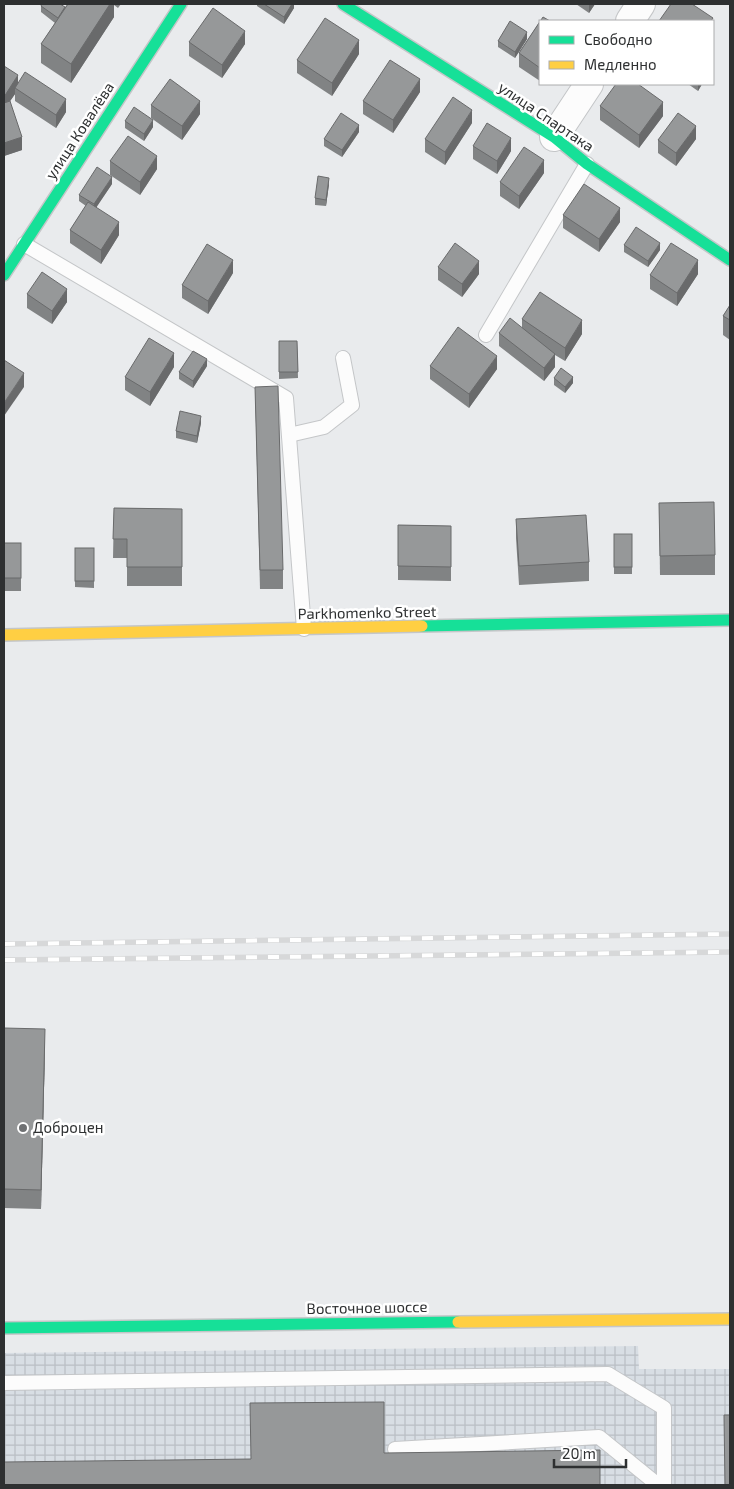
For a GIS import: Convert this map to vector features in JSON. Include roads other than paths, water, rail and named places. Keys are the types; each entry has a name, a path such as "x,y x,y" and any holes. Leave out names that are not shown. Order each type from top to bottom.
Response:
{"main road":[{"name":"улица Ковалёва","path":"4,276 181,4"},
{"name":"улица Спартака","path":"343,4 554,137 587,164 730,260"},
{"name":"Parkhomenko Street","path":"4,635 730,620"},
{"name":"Восточное шоссе","path":"4,1328 730,1319"}],"street":[{"path":"631,20 642,4"},
{"path":"554,137 588,85"}],"lane":[{"path":"486,335 587,164"},
{"path":"24,244 286,398 304,629"},
{"path":"289,435 324,427 352,405 343,358"},
{"path":"4,1383 608,1374 664,1408 664,1485"},
{"path":"395,1449 599,1437 658,1485"}],"railway":[{"path":"4,944 730,934"},
{"path":"4,960 730,952"}],"place":[{"name":"Доброцен","path":"23,1128"}]}
